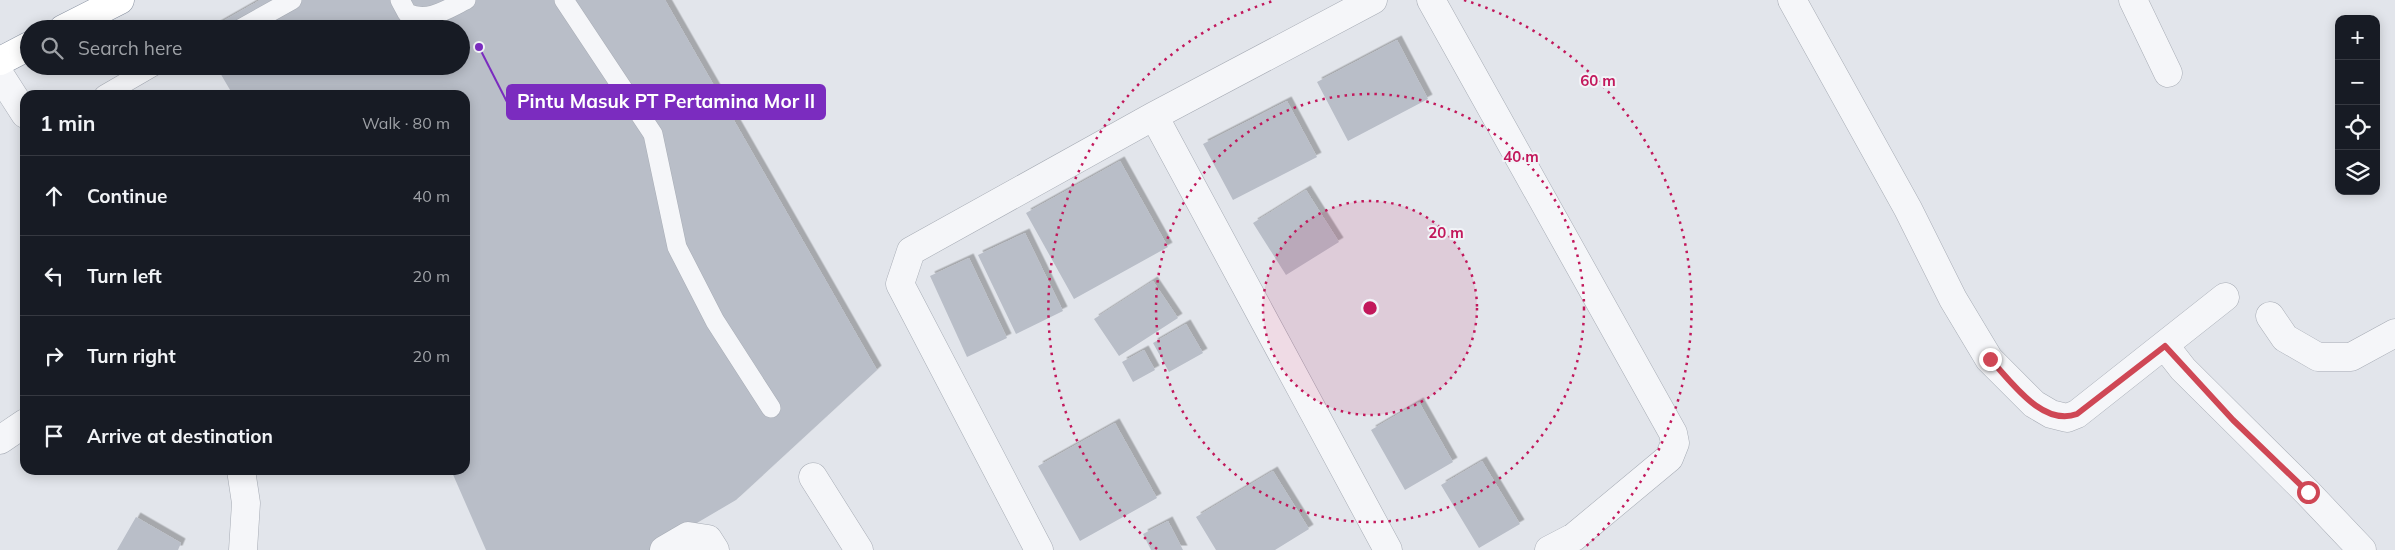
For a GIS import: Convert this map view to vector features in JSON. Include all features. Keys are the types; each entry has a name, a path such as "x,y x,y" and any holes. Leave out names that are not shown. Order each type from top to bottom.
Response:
{"highway":[{"path":"81,20 120,0"},
{"path":"0,61 20,51"}],"street":[{"path":"1031,547 900,284 911,251 1154,116 1373,0"},
{"path":"1431,0 1668,425 1675,443 1670,458 1574,537 1549,550"},
{"path":"1792,0 1908,209 1958,306 1990,359 2034,404 2051,414 2067,418 2077,414 2225,297"},
{"path":"2133,0 2168,73"},
{"path":"0,74 20,106"},
{"path":"1154,116 1388,550"},
{"path":"2270,316 2285,338 2318,357 2351,357 2395,333"},
{"path":"2165,346 2183,369 2308,492 2362,550"},
{"path":"0,440 20,426"},
{"path":"242,475 246,503 243,550"},
{"path":"813,476 859,550"},
{"path":"664,550 688,536 708,539 715,550"}],"lane":[{"path":"256,20 292,0"},
{"path":"400,0 407,13 423,18 432,16 466,0"},
{"path":"564,0 653,134 677,247 715,321 771,408"},
{"path":"113,90 138,75"}],"building":[{"path":"260,0 665,0 877,370 736,500 651,550 486,550 453,475 470,475 470,90 230,90 221,75 470,75 470,20 225,20"},
{"path":"1397,40 1428,99 1348,141 1317,82"},
{"path":"1287,101 1317,157 1233,200 1203,144"},
{"path":"1120,161 1168,247 1074,299 1026,213"},
{"path":"1306,190 1339,242 1286,275 1253,223"},
{"path":"1025,233 1063,311 1016,334 978,255"},
{"path":"969,258 1007,338 967,357 930,276"},
{"path":"1153,281 1178,318 1119,356 1094,319"},
{"path":"1186,324 1203,353 1169,372 1153,343"},
{"path":"1144,350 1155,370 1133,382 1122,362"},
{"path":"1419,402 1453,462 1405,490 1371,430"},
{"path":"1115,423 1157,498 1080,541 1038,466"},
{"path":"1482,461 1520,524 1479,548 1441,485"},
{"path":"1273,471 1309,529 1275,550 1216,550 1196,517"},
{"path":"136,517 181,543 178,550 117,550"},
{"path":"1168,521 1183,550 1151,550 1143,534"}],"place":[{"name":"Pintu Masuk PT Pertamina Mor II","path":"479,47"}],"route":[{"path":"1990,359 2034,404 2051,414 2067,418 2077,414 2165,346 2183,369 2308,492"}]}
